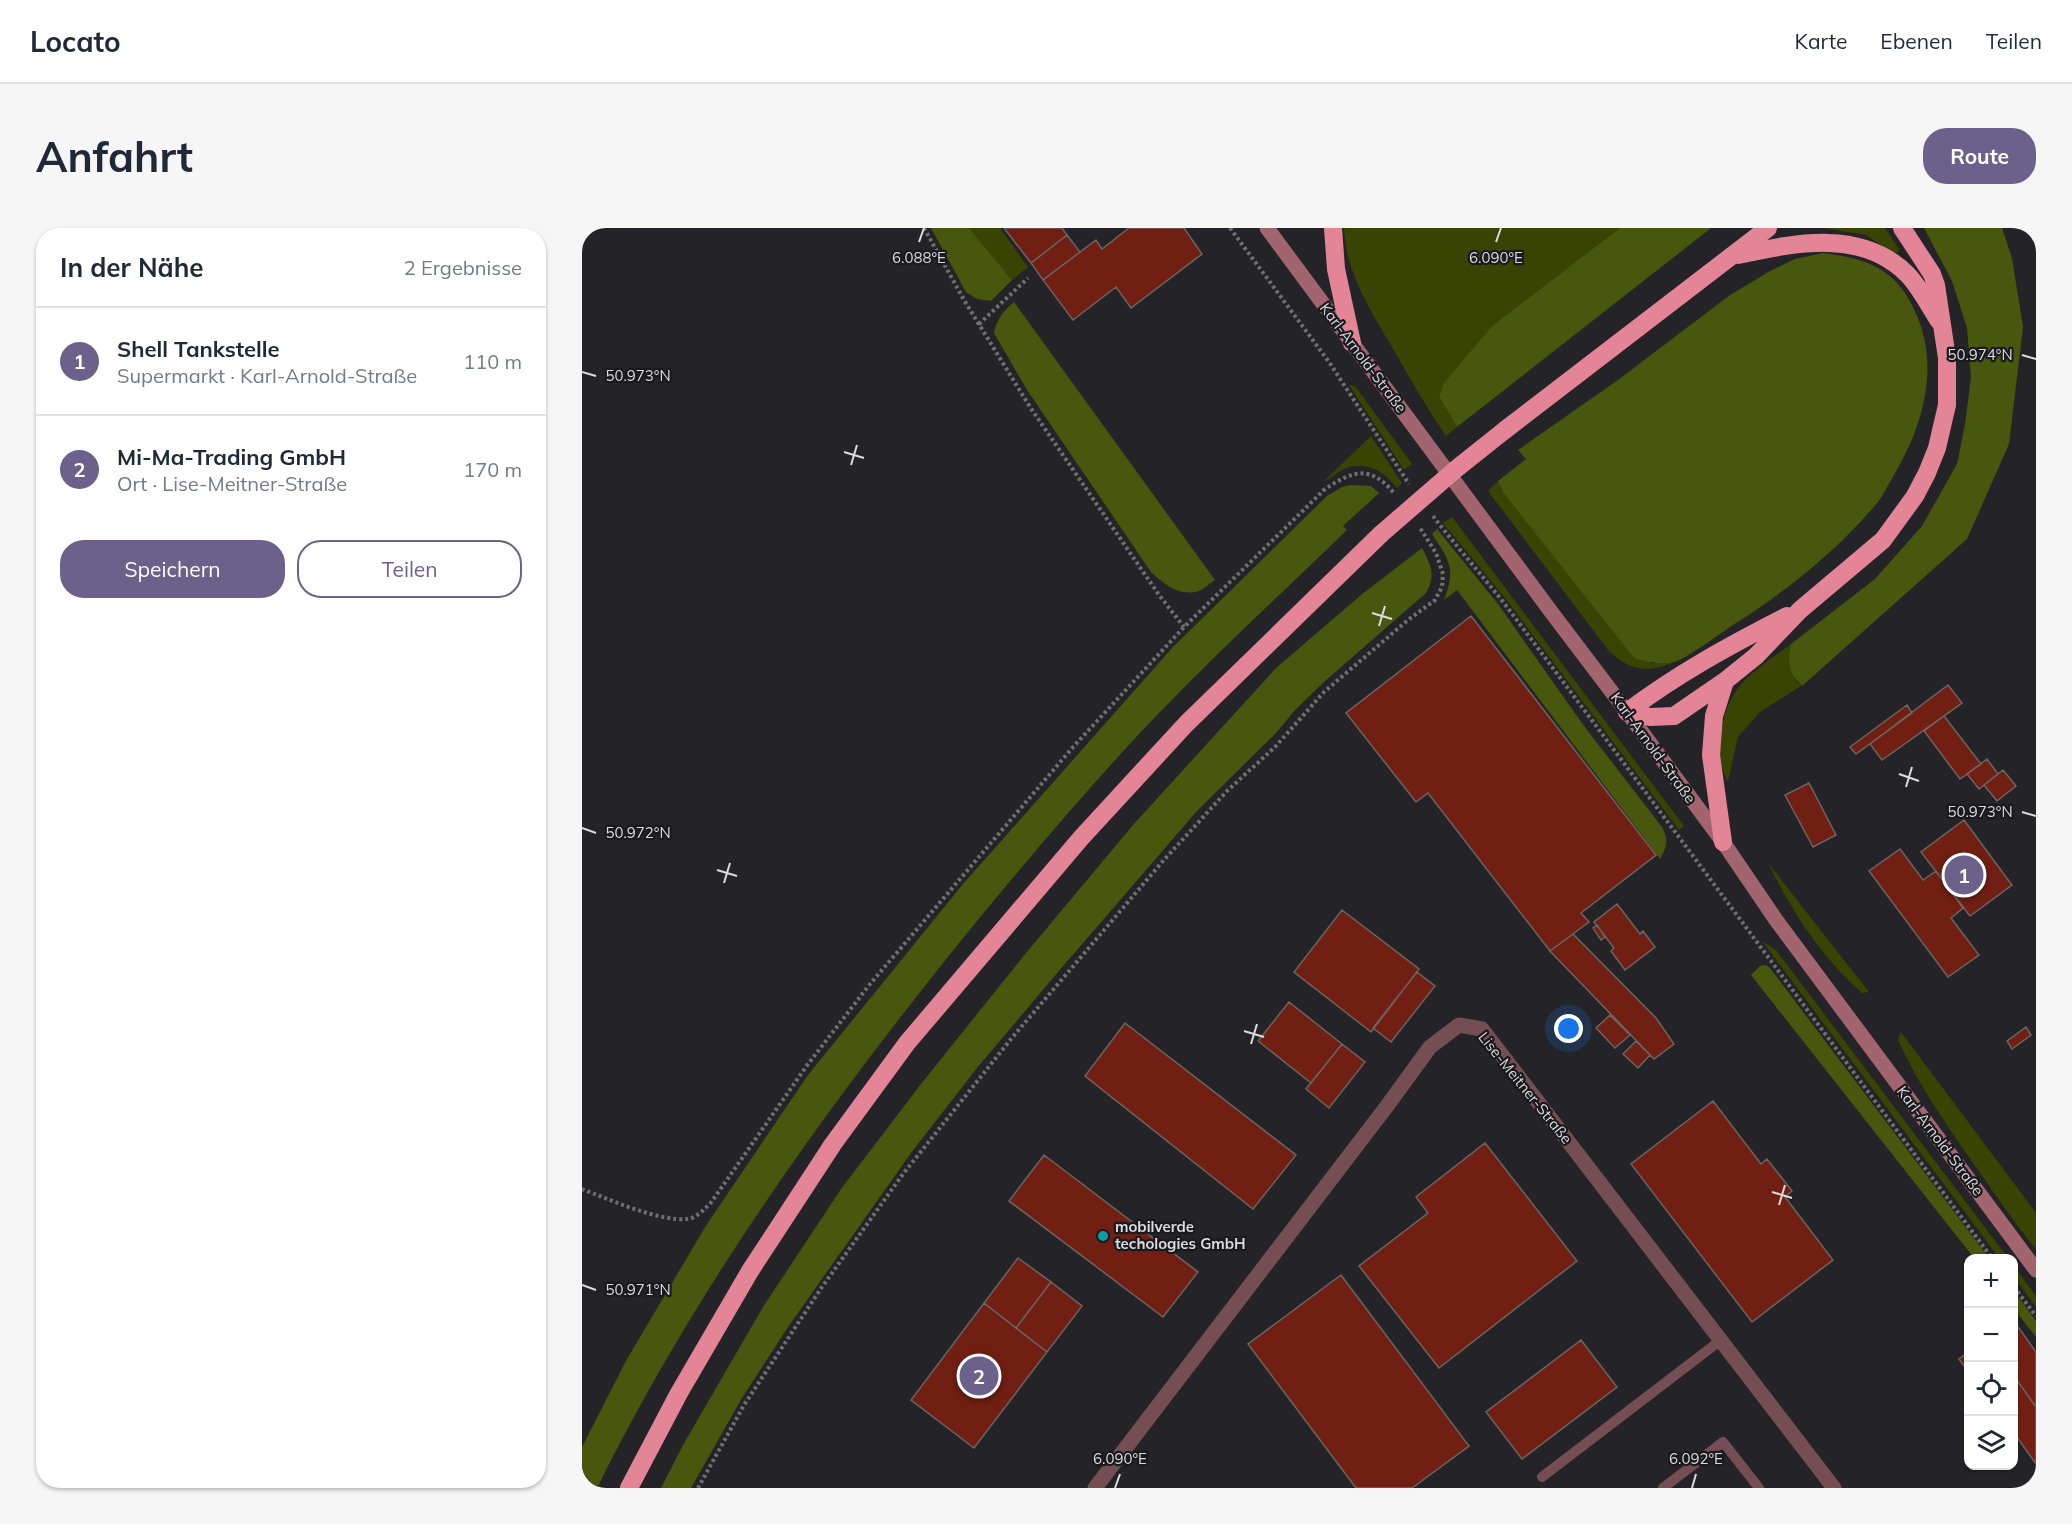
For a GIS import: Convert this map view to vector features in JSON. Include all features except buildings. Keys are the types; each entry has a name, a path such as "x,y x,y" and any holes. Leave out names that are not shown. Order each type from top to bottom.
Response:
{"highway":[{"path":"1333,228 1336,269 1352,343"},
{"path":"629,1488 678,1393 750,1271 833,1144 907,1043 1081,838 1186,724 1381,534 1456,468 1768,228"},
{"path":"1628,712 1650,717 1674,716 1725,681 1756,656 1800,610 1883,540 1915,496 1937,448 1947,405 1947,358 1939,295 1932,274 1902,228"},
{"path":"1733,256 1784,245 1821,242 1837,242 1873,251 1889,259 1917,285 1944,330"},
{"path":"1628,712 1661,686 1743,638 1800,610"},
{"path":"1723,842 1711,755 1714,716 1725,681"}],"main road":[{"name":"Karl-Arnold-Straße","path":"1268,228 1549,609 1628,712 1723,842 1776,920 2036,1270"}],"street":[{"name":"Lise-Meitner-Straße","path":"1095,1488 1430,1047 1459,1025 1482,1029 1721,1340 1829,1486"}],"lane":[{"path":"1542,1477 1721,1340"},
{"path":"1663,1488 1723,1442 1759,1488"}],"path":[{"path":"582,1190 669,1218 696,1217 710,1204 808,1064 870,984 1074,746 1184,627 1159,595 1030,407 924,228"},
{"path":"1230,228 1329,362 1410,485"},
{"path":"979,324 1028,278"},
{"path":"1429,511 1502,601 1690,854 1749,929 1989,1254"},
{"path":"698,1488 744,1405 779,1351 903,1174 1011,1039 1163,861 1227,791 1275,747"},
{"path":"2018,1293 2036,1316"}],"green space":[{"path":"931,228 969,228 1012,280 991,301 977,299 966,292"},
{"path":"969,228 1000,228 1028,267 1012,280"},
{"path":"1344,228 1620,228 1493,325 1439,397 1457,427 1446,436 1362,294 1349,261"},
{"path":"1620,228 1711,228 1457,427 1439,397 1444,383 1493,325"},
{"path":"1823,228 1885,228 1899,249 1897,253 1891,252 1866,235"},
{"path":"1924,228 2002,228 2012,258 2023,327 2009,444 1967,539 1802,686 1791,672 1789,656 1791,644 1875,579 1922,526 1957,464 1971,378 1967,328 1952,281"},
{"path":"1823,253 1856,259 1882,270 1902,289 1918,318 1927,358 1927,379 1913,438 1880,499 1863,520 1812,568 1774,597 1680,660 1659,663 1634,658 1503,492 1498,481 1526,459 1518,450 1618,380 1730,295 1795,259"},
{"path":"1014,302 1215,580 1203,589 1192,592 1178,591 1151,572 1027,390 994,333 1001,316"},
{"path":"1349,385 1355,386 1412,464 1404,470"},
{"path":"1371,436 1402,483 1397,488 1380,472 1359,466 1344,469 1324,481"},
{"path":"1498,481 1503,492 1651,663 1676,661 1657,668 1640,668 1624,662 1608,650 1488,491"},
{"path":"1350,485 1371,486 1379,493 1343,526 1347,530 1204,667 1109,767 1037,849 916,997 815,1131 721,1270 677,1341 597,1488 582,1488 582,1447 627,1359 707,1224 808,1075 963,884 1173,647 1327,496"},
{"path":"1452,517 1684,826 1679,830 1505,598 1443,523"},
{"path":"1437,529 1498,604 1584,726 1662,827 1666,843 1660,859 1457,590 1444,600 1450,573 1447,559 1432,534"},
{"path":"1422,548 1432,576 1426,593 1295,710 1277,732 1197,811 1058,972 977,1068 911,1153 788,1327 742,1398 691,1488 661,1488 683,1445 763,1307 841,1189 921,1084 1026,953 1133,825 1276,668 1361,595"},
{"path":"1791,644 1790,666 1801,686 1760,712 1738,737 1728,781 1722,769 1720,755 1724,719 1729,704 1735,692 1753,672"},
{"path":"1768,863 1869,992 1862,993 1821,949 1797,916"},
{"path":"1762,941 1776,950 2005,1254 1996,1254"},
{"path":"1766,965 1770,968 1986,1254 1971,1254 1751,975 1760,966"},
{"path":"1901,1032 2036,1213 2036,1249 1932,1103 1898,1040"},
{"path":"2018,1271 2036,1296 2036,1307 2018,1282"},
{"path":"2018,1296 2036,1321 2036,1337 2018,1314"}],"place":[{"name":"Shell Tankstelle","path":"1964,875"},
{"name":"mobilverde techologies GmbH","path":"1103,1236"},
{"name":"Mi-Ma-Trading GmbH","path":"979,1376"}]}
